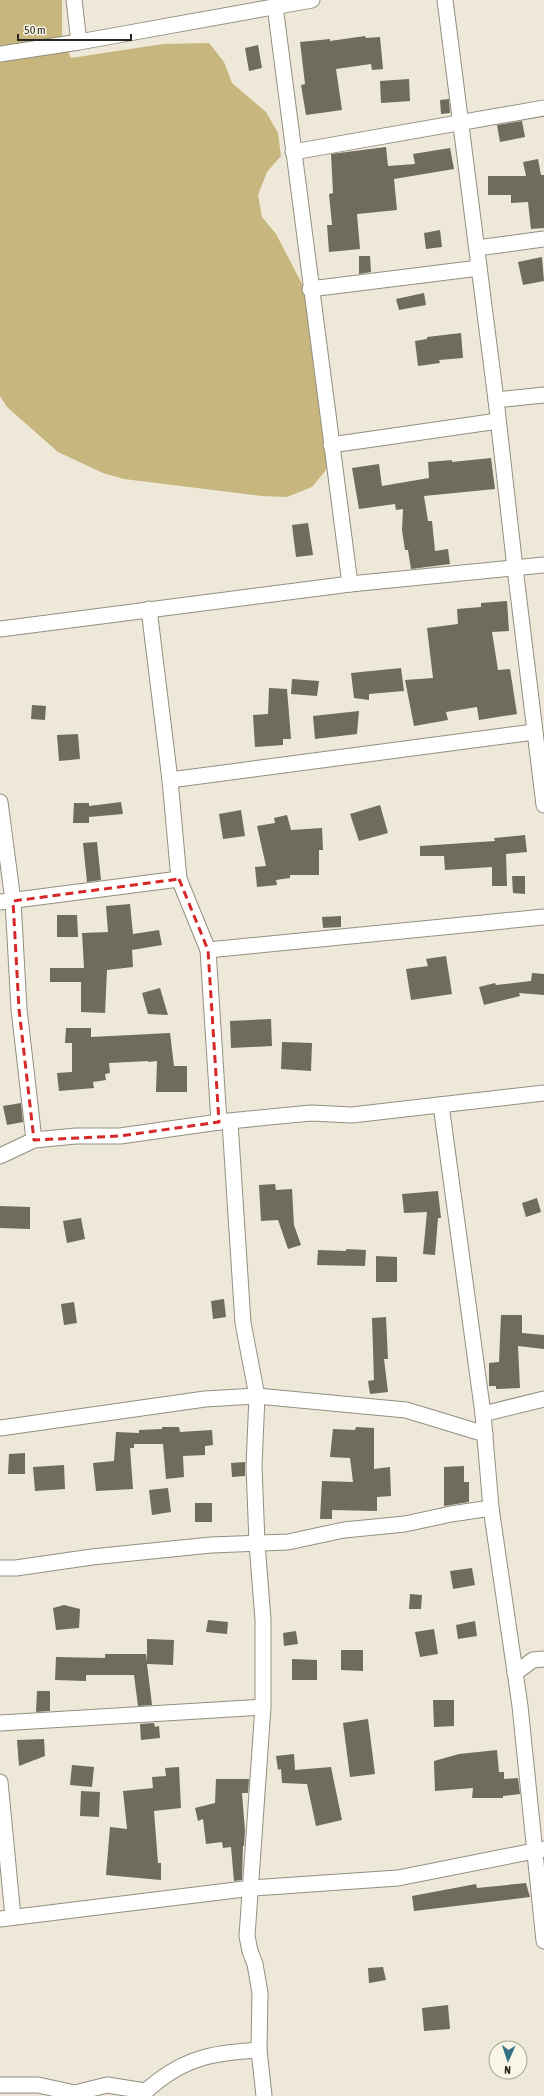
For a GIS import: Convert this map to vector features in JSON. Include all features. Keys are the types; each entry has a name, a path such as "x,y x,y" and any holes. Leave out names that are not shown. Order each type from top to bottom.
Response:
{"street":[{"path":"74,0 79,42"},
{"path":"0,54 79,42 312,0"},
{"path":"445,0 462,121 534,732 544,805"},
{"path":"275,6 310,289 350,584"},
{"path":"293,152 462,121 544,108"},
{"path":"477,248 544,239"},
{"path":"310,289 479,268"},
{"path":"496,400 544,395"},
{"path":"331,445 498,421"},
{"path":"0,629 350,584 544,565"},
{"path":"149,609 170,780 179,879 208,950 243,1323 257,1396 254,1466 256,1543 263,1620 263,1707 252,1888 249,1898 247,1936 250,1951 255,1964 260,1993 259,2050 264,2096"},
{"path":"170,780 534,732"},
{"path":"0,802 7,902 34,1140"},
{"path":"7,902 179,879"},
{"path":"208,950 544,917"},
{"path":"0,1156 34,1140 76,1136 120,1136 224,1122 311,1113 352,1115 544,1093"},
{"path":"441,1105 483,1414 491,1508 539,1850 544,1941"},
{"path":"0,1428 205,1399 257,1396 406,1410 484,1434"},
{"path":"483,1414 544,1399"},
{"path":"0,1568 16,1568 92,1557 211,1545 288,1542 344,1530 405,1524 451,1514 491,1508"},
{"path":"515,1673 533,1660 544,1659"},
{"path":"0,1723 263,1707"},
{"path":"0,1782 7,1918 252,1888 398,1878 539,1850"},
{"path":"0,2085 38,2085 75,2093 107,2085 144,2094 167,2074 195,2059 224,2052 259,2050"}],"highlighted area":[{"path":"179,879 208,950 219,1122 120,1136 34,1140 19,1009 13,901"}],"shaded area":[{"path":"0,0 62,0 62,38 71,58 163,44 209,43 224,62 232,83 266,112 278,133 281,156 267,172 258,195 262,217 276,234 309,297 329,425 326,470 312,487 287,497 262,496 124,479 103,473 58,452 7,407 0,396"}],"building":[{"path":"365,36 366,38 380,37 383,69 372,70 371,64 336,69 342,110 306,115 301,85 305,84 300,42 330,39 330,41"},
{"path":"258,45 262,68 249,71 245,48"},
{"path":"409,79 410,101 381,103 380,81"},
{"path":"449,99 450,113 441,114 440,100"},
{"path":"522,121 525,137 500,142 497,125"},
{"path":"386,147 388,166 415,164 413,154 450,148 454,169 394,179 397,210 357,214 360,249 329,252 327,225 332,225 329,194 333,193 331,154"},
{"path":"538,159 541,175 544,175 544,228 531,229 528,202 511,203 511,195 488,195 488,176 526,176 523,162"},
{"path":"440,230 442,247 426,249 424,233"},
{"path":"359,256 370,256 371,272 359,274"},
{"path":"542,257 544,281 523,285 518,262"},
{"path":"424,293 426,305 399,310 396,299"},
{"path":"461,333 463,358 439,360 440,363 418,366 415,341 427,339 427,337"},
{"path":"491,458 495,489 424,496 428,521 432,521 435,551 448,549 450,564 411,569 408,550 405,550 402,530 403,509 396,510 395,504 359,509 352,468 379,464 382,486 429,478 428,462 452,460 452,462"},
{"path":"308,523 313,555 296,557 292,525"},
{"path":"507,601 509,631 492,632 498,670 510,669 517,714 479,720 477,707 446,712 448,720 414,726 405,680 433,678 427,628 458,624 457,609 481,607 481,603"},
{"path":"401,668 404,691 369,694 369,700 354,698 351,673"},
{"path":"292,679 319,681 317,696 291,694"},
{"path":"269,688 287,689 291,739 283,739 283,745 255,747 253,715 268,714"},
{"path":"32,705 46,706 45,720 31,719"},
{"path":"359,711 357,734 315,739 313,716"},
{"path":"78,734 80,759 59,761 57,735"},
{"path":"121,802 123,814 89,817 89,823 73,823 74,803 89,803 89,806"},
{"path":"380,805 388,833 359,841 350,814"},
{"path":"241,810 245,836 223,839 219,814"},
{"path":"287,815 291,830 322,828 323,850 319,850 319,875 290,875 290,878 276,880 277,885 257,887 255,867 266,866 257,826 275,823 274,818"},
{"path":"525,835 527,852 506,854 507,886 492,886 492,867 445,870 444,856 420,856 420,846 495,841 494,838"},
{"path":"97,842 101,880 87,882 83,843"},
{"path":"512,876 525,876 525,894 513,893"},
{"path":"130,904 133,934 159,930 162,945 132,950 133,967 107,970 105,1013 81,1012 81,982 50,982 50,968 84,968 82,933 108,932 106,906"},
{"path":"57,915 77,915 78,937 57,937"},
{"path":"341,916 341,927 323,928 322,917"},
{"path":"446,956 452,994 411,1000 406,969 428,966 426,959"},
{"path":"532,973 544,974 544,995 519,993 520,996 484,1005 479,987 495,983 496,985 531,981"},
{"path":"160,988 168,1015 148,1014 142,993"},
{"path":"271,1019 272,1046 231,1048 230,1021"},
{"path":"66,1028 91,1028 91,1037 170,1033 174,1066 187,1066 187,1092 156,1092 157,1061 109,1063 110,1073 105,1074 106,1080 93,1082 94,1088 59,1091 57,1073 72,1072 72,1043 65,1043"},
{"path":"282,1042 312,1043 311,1071 281,1069"},
{"path":"21,1103 23,1122 7,1125 3,1106"},
{"path":"275,1184 276,1190 292,1189 294,1225 301,1245 288,1249 278,1220 261,1221 259,1185"},
{"path":"438,1191 441,1218 438,1218 435,1255 423,1254 427,1212 404,1213 402,1194"},
{"path":"537,1198 541,1212 526,1217 522,1203"},
{"path":"0,1206 30,1207 30,1229 0,1228"},
{"path":"81,1218 85,1239 67,1243 63,1221"},
{"path":"346,1249 366,1250 365,1266 317,1265 318,1250 346,1251"},
{"path":"376,1256 397,1257 397,1282 376,1282"},
{"path":"224,1299 226,1317 213,1319 211,1301"},
{"path":"74,1302 77,1323 64,1325 61,1304"},
{"path":"501,1315 522,1315 522,1333 544,1335 544,1349 518,1346 520,1388 496,1389 496,1386 489,1386 489,1363 499,1362"},
{"path":"386,1317 388,1359 384,1359 388,1392 370,1394 368,1381 374,1380 372,1318"},
{"path":"162,1427 179,1427 180,1432 212,1430 213,1445 205,1446 205,1455 183,1456 184,1477 166,1479 163,1444 134,1444 134,1448 130,1448 133,1489 96,1491 93,1463 114,1461 116,1432 139,1433 139,1430 162,1429"},
{"path":"356,1427 374,1428 374,1469 390,1467 391,1496 377,1497 377,1511 332,1510 332,1519 320,1519 322,1481 353,1482 350,1458 330,1457 333,1429 355,1430"},
{"path":"25,1453 25,1474 8,1474 9,1454"},
{"path":"245,1462 245,1476 232,1477 231,1463"},
{"path":"64,1465 65,1489 35,1491 33,1467"},
{"path":"464,1466 464,1482 469,1482 469,1502 444,1506 444,1467"},
{"path":"168,1488 171,1512 152,1515 149,1490"},
{"path":"195,1503 212,1503 212,1522 195,1522"},
{"path":"472,1568 475,1585 453,1589 450,1571"},
{"path":"410,1594 422,1595 421,1609 409,1609"},
{"path":"64,1605 80,1609 79,1628 56,1630 53,1608"},
{"path":"208,1620 228,1622 227,1634 206,1632"},
{"path":"475,1621 477,1636 458,1639 456,1625"},
{"path":"434,1629 438,1654 420,1657 415,1632"},
{"path":"296,1631 298,1644 284,1646 283,1633"},
{"path":"147,1639 174,1640 173,1665 147,1664 152,1705 138,1706 134,1675 86,1675 86,1681 55,1680 56,1657 105,1658 105,1654 146,1654 147,1661"},
{"path":"341,1650 363,1650 363,1671 341,1670"},
{"path":"292,1659 317,1660 317,1680 292,1680"},
{"path":"37,1691 50,1691 50,1711 36,1712"},
{"path":"433,1700 454,1700 454,1726 434,1727"},
{"path":"368,1719 375,1774 350,1777 343,1723"},
{"path":"154,1723 155,1727 159,1726 160,1738 141,1740 140,1724"},
{"path":"44,1739 45,1756 19,1766 17,1740"},
{"path":"497,1750 499,1772 504,1772 504,1779 518,1778 520,1794 503,1796 503,1798 472,1798 473,1788 435,1791 434,1761 459,1754"},
{"path":"294,1754 295,1770 331,1767 342,1820 316,1826 307,1784 282,1783 281,1769 278,1770 276,1756"},
{"path":"72,1765 94,1767 92,1787 70,1785"},
{"path":"179,1767 181,1808 154,1811 158,1863 161,1863 161,1880 106,1875 110,1827 127,1829 123,1791 153,1788 152,1777 166,1776 165,1768"},
{"path":"216,1779 249,1779 248,1793 242,1793 245,1831 242,1880 234,1881 231,1847 223,1848 222,1842 206,1844 203,1819 198,1821 195,1808 215,1803"},
{"path":"81,1791 100,1792 99,1817 80,1816"},
{"path":"526,1883 530,1897 414,1911 412,1896 476,1884 477,1888"},
{"path":"383,1967 386,1980 369,1983 368,1968"},
{"path":"448,2005 450,2029 424,2031 422,2008"}]}
